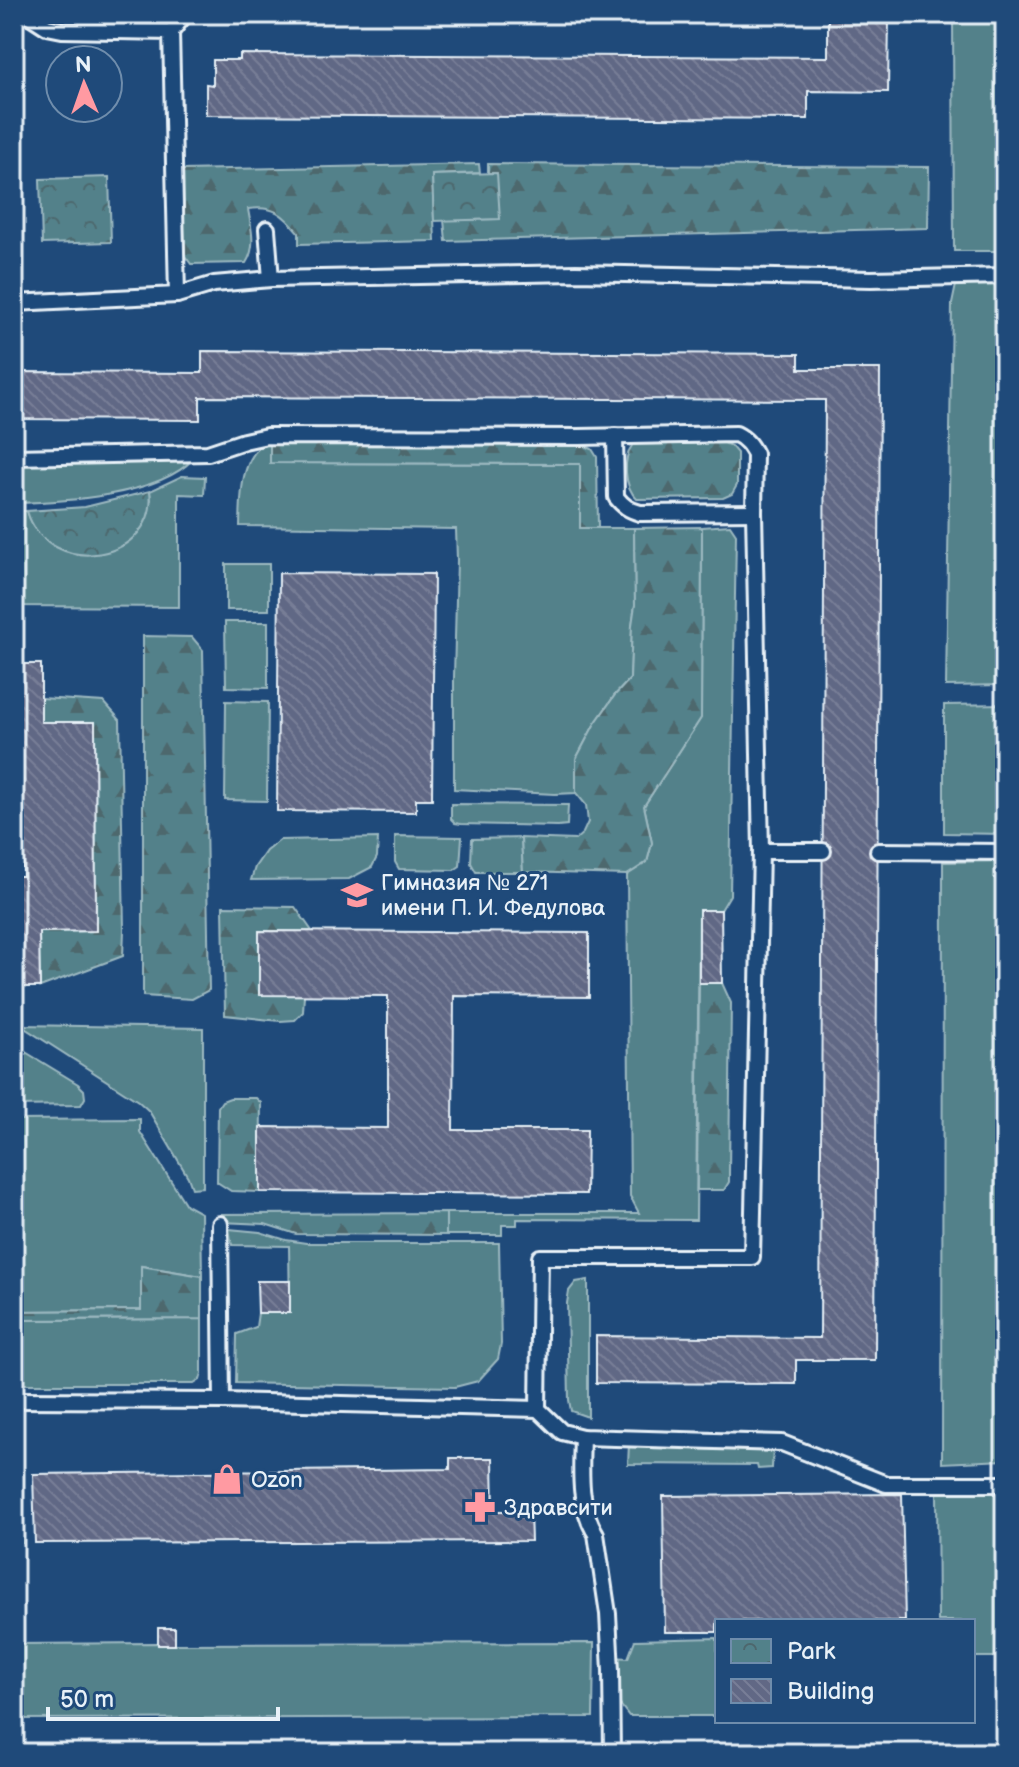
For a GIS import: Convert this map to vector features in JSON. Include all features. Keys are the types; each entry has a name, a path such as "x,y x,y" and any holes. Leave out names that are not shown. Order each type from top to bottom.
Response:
{"lane":[{"path":"27,14 47,27 62,30 171,32"},
{"path":"177,295 171,32 185,14"},
{"path":"267,229 271,279"},
{"path":"14,303 177,295 214,284 271,279 576,273 871,279 1005,276"},
{"path":"14,457 208,453 267,436 736,434 745,439 755,454 761,851 752,1257 540,1257 538,1409"},
{"path":"615,436 616,497 630,510 640,513 754,512"},
{"path":"761,851 823,851"},
{"path":"878,851 1005,852"},
{"path":"220,1224 222,1401"},
{"path":"14,1400 222,1401 538,1409 562,1432 582,1437 782,1443 886,1484 1005,1484"},
{"path":"582,1437 581,1492 596,1534 608,1614 612,1753"}],"green space":[{"path":"953,14 1005,14 1005,251 954,251"},
{"path":"479,164 480,173 432,175 435,241 299,244 299,233 283,216 257,208 248,209 252,243 246,263 191,264 185,256 182,170"},
{"path":"488,164 929,167 928,228 446,241 444,220 499,219 496,173 488,173"},
{"path":"497,173 500,219 434,221 432,175"},
{"path":"109,177 111,242 42,244 40,179"},
{"path":"1005,284 1005,685 946,686 952,304 956,285"},
{"path":"270,440 270,463 580,464 581,528 634,528 635,605 630,679 594,725 576,759 576,793 454,789 456,529 240,526 247,466 252,456"},
{"path":"270,440 581,444 592,449 597,457 598,528 580,528 580,464 270,463"},
{"path":"724,443 737,453 737,485 732,494 723,498 637,499 629,487 626,465 633,444"},
{"path":"14,459 193,459 178,471 134,489 83,498 14,503"},
{"path":"182,476 205,477 204,495 179,494 179,607 14,606 14,511 27,511 30,520 46,540 77,555 151,500 150,491"},
{"path":"150,491 148,515 138,534 121,547 100,554 78,554 56,547 39,533 27,511 85,507"},
{"path":"730,525 736,534 730,895 721,910 699,911 696,1220 517,1219 517,1225 502,1225 502,1235 446,1235 446,1213 639,1213 630,1196 627,875 647,862 652,843 644,806 701,718 702,527"},
{"path":"702,527 701,718 644,806 652,843 647,862 627,875 523,872 521,838 575,840 588,822 586,805 576,793 576,759 594,725 630,679 635,605 634,528"},
{"path":"226,564 269,564 269,610 226,610"},
{"path":"225,622 268,622 268,688 226,687"},
{"path":"143,636 192,637 203,650 209,990 192,999 143,996"},
{"path":"41,698 104,702 120,720 124,930 123,956 40,987 39,932 96,931 95,722 41,722"},
{"path":"226,701 268,702 267,801 225,800"},
{"path":"1005,704 1005,834 944,833 944,705"},
{"path":"451,804 568,805 567,825 455,823 451,819"},
{"path":"395,836 462,837 460,866 454,870 399,869 395,862"},
{"path":"378,838 377,857 372,867 349,879 251,880 255,867 266,851 280,840"},
{"path":"521,838 523,872 476,872 471,863 472,839"},
{"path":"1005,861 1005,1460 942,1463 943,862"},
{"path":"223,906 295,907 312,931 259,931 259,995 304,995 303,1012 295,1020 225,1015"},
{"path":"699,983 722,983 731,1003 729,1182 724,1190 697,1190"},
{"path":"20,1025 203,1028 203,1187 192,1188 149,1111 138,1101"},
{"path":"14,1045 78,1084 84,1090 85,1098 81,1105 14,1106"},
{"path":"230,1098 256,1098 261,1103 260,1192 231,1191 217,1182 218,1107"},
{"path":"140,1119 140,1132 186,1205 201,1213 202,1276 142,1266 142,1310 14,1311 14,1120"},
{"path":"446,1213 446,1235 296,1234 265,1224 221,1222 221,1214"},
{"path":"229,1229 260,1232 306,1243 499,1243 501,1344 498,1359 478,1381 455,1387 236,1383 237,1334 256,1327 258,1313 290,1313 289,1246 232,1245"},
{"path":"141,1266 202,1276 202,1319 14,1320 14,1311 141,1310"},
{"path":"588,1280 588,1417 571,1411 567,1303 569,1291 576,1282"},
{"path":"202,1319 202,1373 200,1380 194,1384 14,1384 14,1320"},
{"path":"14,1426 22,1543 14,1544"},
{"path":"629,1444 773,1447 772,1468 758,1469 757,1465 628,1464"},
{"path":"1005,1491 1005,1657 975,1657 975,1619 938,1619 937,1492"},
{"path":"715,1638 715,1716 629,1716 619,1703 613,1657 628,1658 635,1640"},
{"path":"594,1643 593,1717 14,1719 14,1644"}],"building":[{"path":"828,14 889,14 888,92 808,91 808,119 206,115 206,84 213,85 213,60 240,60 240,54 828,57"},
{"path":"202,351 799,354 799,369 880,369 875,1360 796,1360 796,1384 596,1383 596,1336 820,1338 825,400 200,397 200,420 14,419 14,372 202,373"},
{"path":"279,573 434,574 432,799 416,799 416,812 277,811"},
{"path":"14,664 41,664 41,722 95,722 96,931 39,932 40,987 14,987 14,876 23,876 22,778 14,778"},
{"path":"699,910 721,910 722,983 699,983"},
{"path":"259,931 589,933 589,997 454,996 453,1130 587,1130 586,1194 260,1192 260,1127 388,1128 388,996 259,995"},
{"path":"257,1281 290,1281 290,1313 258,1313"},
{"path":"450,1458 493,1458 494,1511 530,1511 531,1541 35,1543 33,1474 450,1469"},
{"path":"902,1494 905,1619 715,1619 715,1632 665,1632 663,1496"},
{"path":"158,1628 175,1628 175,1645 158,1645"}],"place":[{"name":"Гимназия № 271 имени П. И. Федулова","path":"357,895"},
{"name":"Ozon","path":"227,1479"},
{"name":"Здравсити","path":"480,1507"}]}
